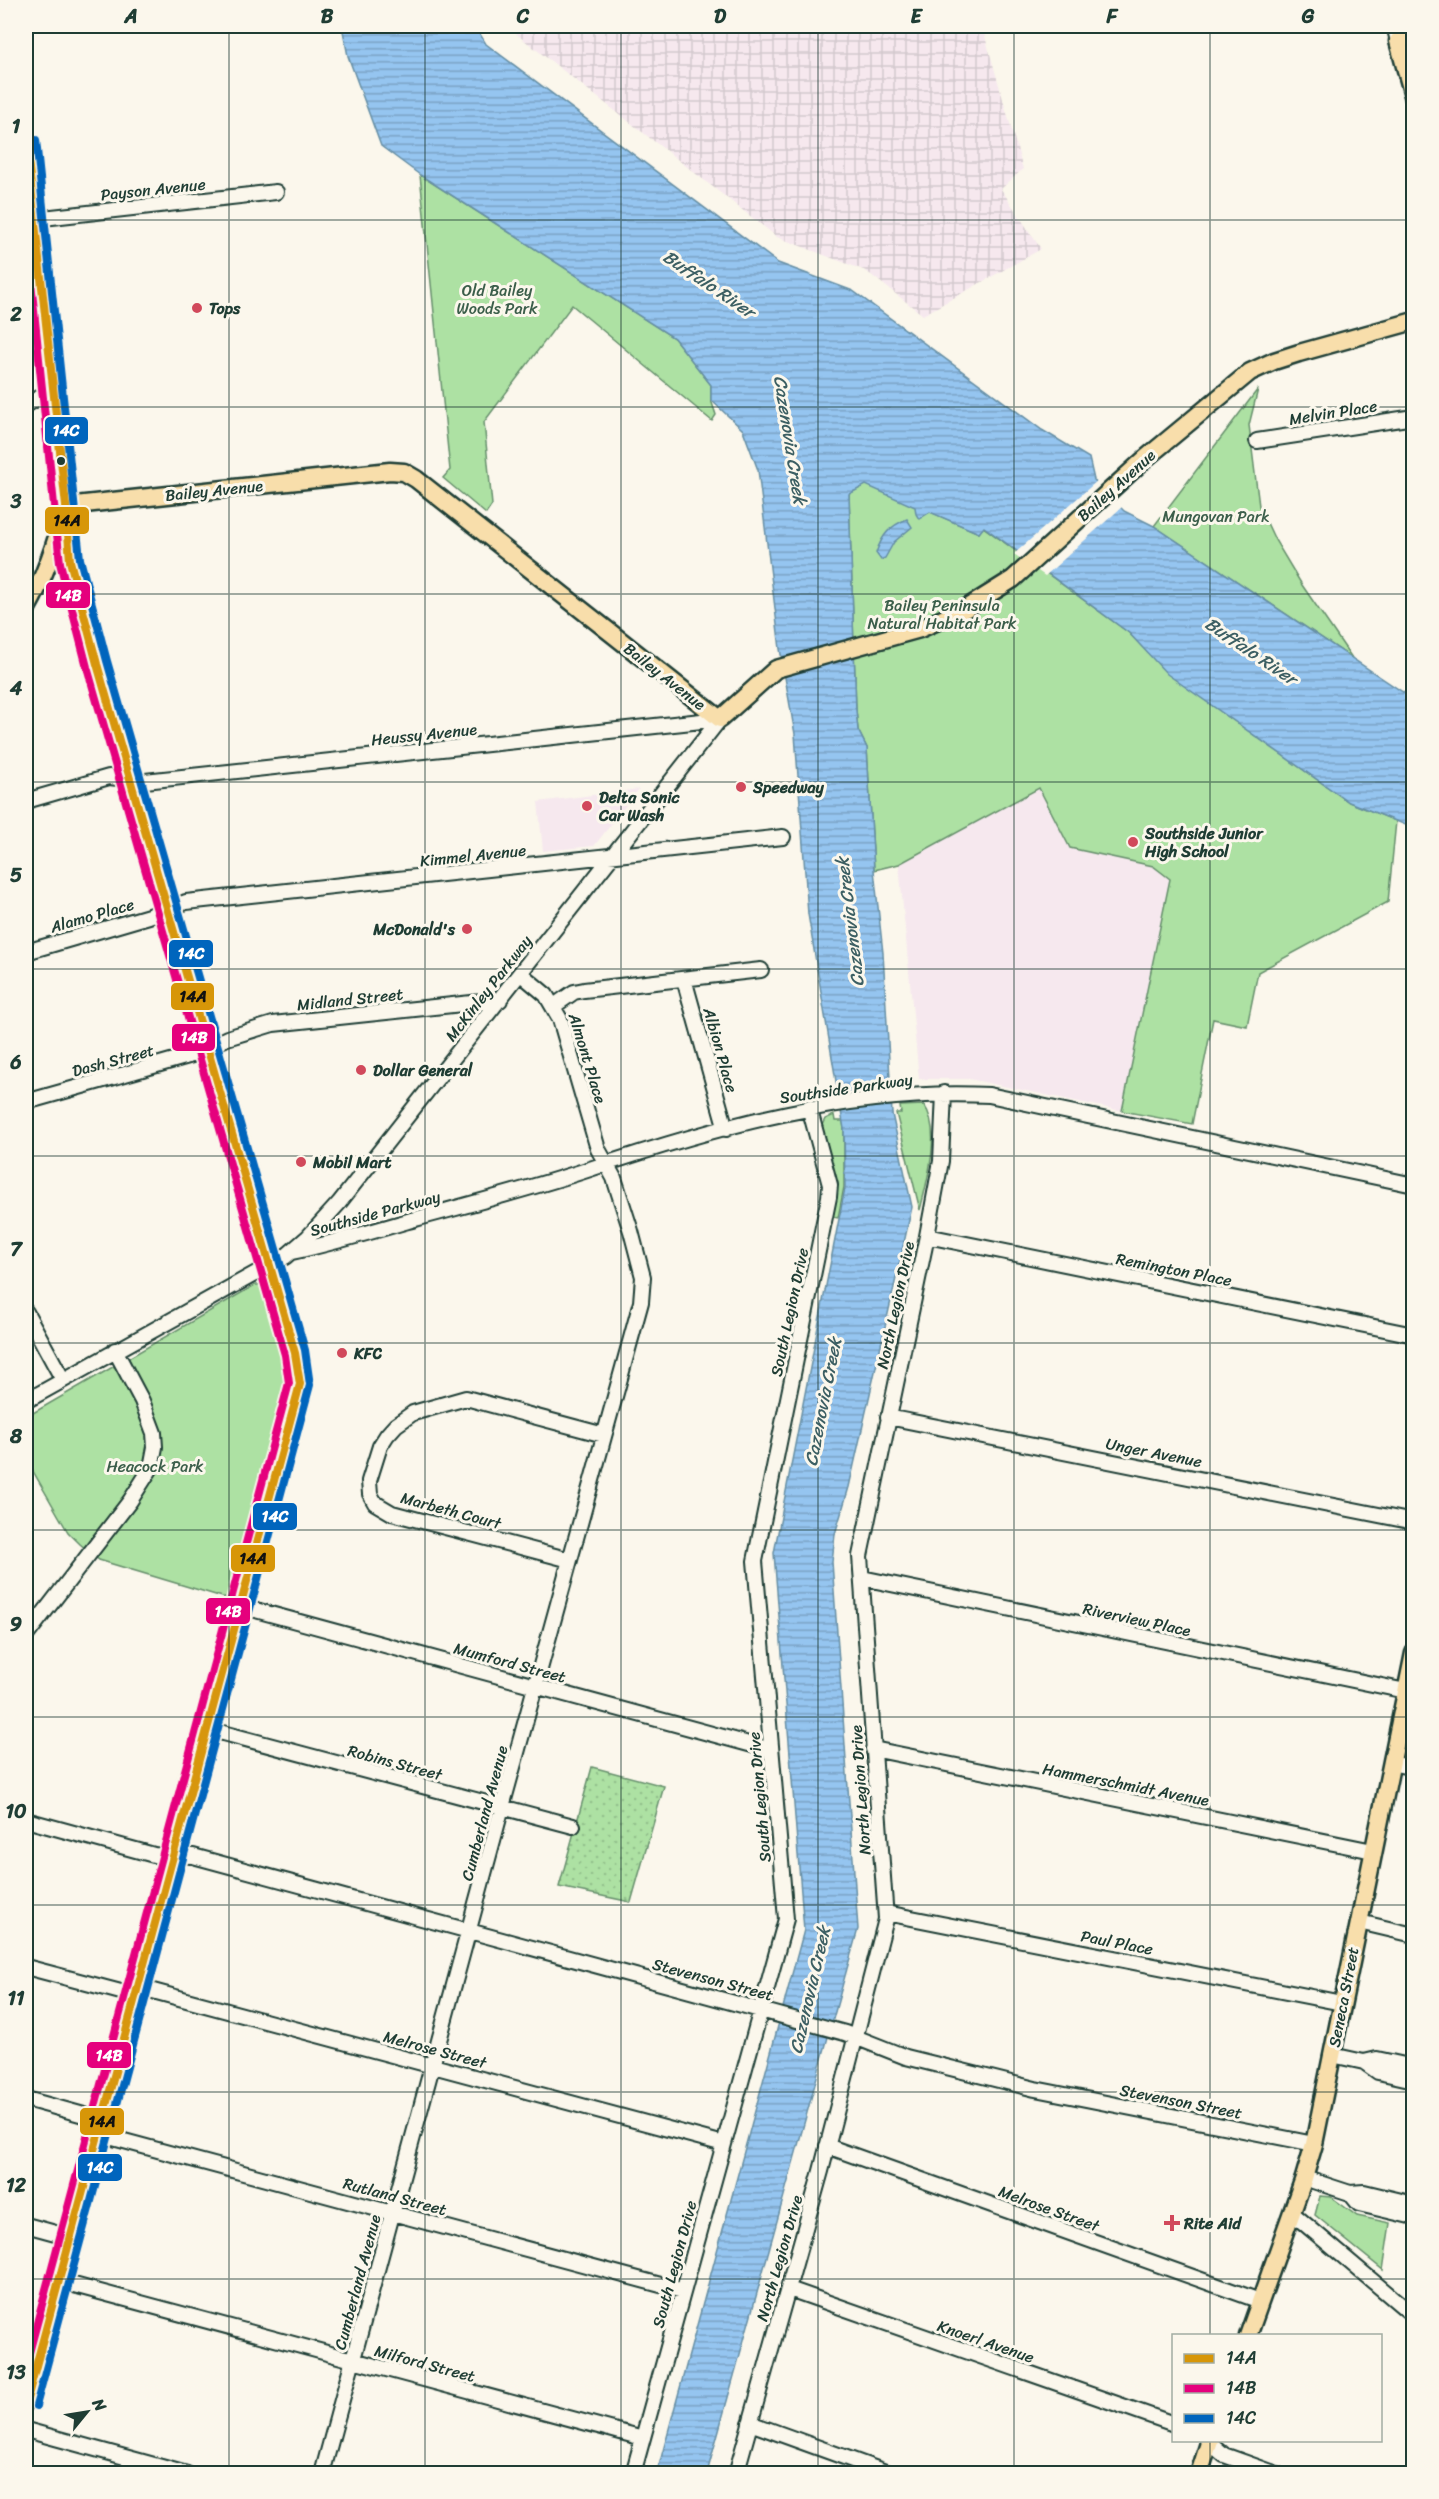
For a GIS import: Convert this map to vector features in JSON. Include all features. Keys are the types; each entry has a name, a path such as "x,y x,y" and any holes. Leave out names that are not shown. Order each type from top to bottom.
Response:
{"main road":[{"path":"1402,35 1413,99"},
{"name":"Bailey Avenue","path":"66,506 390,471 404,472 423,484 720,719 776,669 920,629 965,609 1014,579 1110,490 1235,382 1250,372 1291,356 1413,321"},
{"path":"26,610 38,589 56,546 66,506"},
{"name":"Seneca Street","path":"1249,2334 1314,2144 1413,1653"},
{"path":"1199,2474 1209,2442"}],"street":[{"path":"26,141 70,561 295,1353 300,1384 58,2281 31,2362 26,2403"},
{"name":"Payson Avenue","path":"34,219 276,192"},
{"path":"26,304 42,295"},
{"path":"26,405 53,390"},
{"name":"Melvin Place","path":"1257,441 1413,417"},
{"name":"Heussy Avenue","path":"26,801 109,777 120,776 145,781 720,719"},
{"name":"McKinley Parkway","path":"270,1265 292,1252 331,1212 720,719"},
{"name":"Kimmel Avenue","path":"168,908 198,900 783,837"},
{"name":"Alamo Place","path":"26,952 149,916 168,908"},
{"path":"554,1006 574,992 761,970"},
{"name":"Almont Place","path":"521,974 546,994 554,1006 565,1031 598,1149 607,1163"},
{"name":"Albion Place","path":"684,979 726,1129"},
{"name":"Midland Street","path":"207,1048 227,1038 273,1024 500,1000"},
{"name":"Dash Street","path":"26,1102 192,1055 207,1048"},
{"name":"Southside Parkway","path":"292,1252 471,1204 607,1163 809,1107 944,1093 989,1095 1413,1185"},
{"name":"North Legion Drive","path":"736,2474 827,2146 851,2035 886,1918 860,1556 927,1236 940,1161 944,1093"},
{"name":"South Legion Drive","path":"633,2474 723,2144 765,2011 786,1919 755,1561 830,1197 830,1185 809,1107"},
{"name":"Cumberland Avenue","path":"322,2474 643,1288 631,1232 607,1163"},
{"name":"Remington Place","path":"927,1236 1413,1335"},
{"path":"26,1401 270,1265"},
{"path":"26,1312 63,1380"},
{"path":"26,1636 130,1501 151,1468 155,1447 154,1433 142,1401 115,1350"},
{"name":"Marbeth Court","path":"570,1560 392,1512 375,1503 370,1494 369,1481 380,1446 396,1425 413,1413 466,1398 604,1435"},
{"name":"Unger Avenue","path":"888,1417 1413,1522"},
{"name":"Riverview Place","path":"862,1578 1406,1691"},
{"name":"Mumford Street","path":"241,1606 771,1750"},
{"name":"Robins Street","path":"208,1729 573,1826"},
{"name":"Hammerschmidt Avenue","path":"873,1749 1373,1851"},
{"path":"1391,1763 1413,1768"},
{"name":"Stevenson Street","path":"26,1820 154,1855 193,1856 470,1930 851,2035 906,2057 1035,2089 1314,2144"},
{"name":"Paul Place","path":"886,1913 1342,2003"},
{"path":"1359,1922 1413,1935"},
{"name":"Melrose Street","path":"26,1967 137,1992 433,2066 723,2144"},
{"path":"1332,2055 1364,2062 1378,2072 1413,2080"},
{"path":"1364,2062 1377,2059 1413,2067"},
{"path":"26,2099 102,2120"},
{"name":"Rutland Street","path":"98,2134 683,2291"},
{"name":"Melrose Street","path":"827,2146 1260,2301"},
{"path":"1304,2178 1350,2193 1364,2192 1413,2204"},
{"path":"1350,2193 1359,2204 1413,2217"},
{"path":"1292,2213 1413,2316"},
{"path":"26,2225 70,2237"},
{"name":"Milford Street","path":"58,2281 643,2438"},
{"name":"Knoerl Avenue","path":"789,2289 1172,2424"},
{"path":"750,2423 891,2474"},
{"path":"26,2430 187,2474"},
{"path":"1210,2442 1224,2455 1277,2474"}],"shaded area":[{"path":"506,26 982,26 1023,169 1001,189 1041,249 923,315 866,271 777,237"},
{"name":"Southside Junior High School","path":"1129,633 1168,674 1349,802 1396,821 1388,902 1142,1014 1122,1111 969,1079 919,1079 899,864 874,870 872,801 858,730"},
{"path":"639,789 594,846 543,851 538,802"}],"green space":[{"name":"Old Bailey Woods Park","path":"420,175 674,338 711,385 711,400 716,415 712,421 572,305 484,422 492,505 486,514 443,478 450,470"},
{"name":"Mungovan Park","path":"1258,389 1249,425 1259,506 1275,540 1302,585 1352,658 1154,526"},
{"name":"Southside Junior High School","path":"866,484 979,533 983,527 1129,633 1168,674 1349,802 1396,821 1388,902 1258,972 1247,1026 1213,1019 1192,1124 1122,1111 1170,879 1153,866 1070,848 1039,788 899,864 874,870 867,748 858,730 856,710 849,494"},
{"path":"924,1105 932,1128 932,1142 929,1171 920,1210 896,1113 901,1113 900,1106"},
{"path":"834,1115 835,1121 843,1121 844,1129 844,1187 838,1218 832,1217 837,1187 822,1125 825,1119"},
{"name":"Heacock Park","path":"255,1285 262,1285 268,1292 288,1383 229,1599 99,1560 68,1532 26,1459 26,1417"},
{"path":"592,1767 664,1786 631,1902 559,1887"},
{"path":"1320,2196 1331,2197 1357,2216 1390,2223 1383,2270 1315,2215"}],"water":[{"path":"342,26 475,26 486,44 778,263 853,291 1042,430 1089,458 1094,480 1124,511 1154,526 1413,699 1413,828 1349,802 1167,674 1129,633 984,527 979,533 930,512 919,519 915,507 866,485 849,494 856,710 858,730 867,748 874,870 883,953 892,1114 912,1207 849,1487 835,1534 832,1562 858,1929 707,2473 657,2473 804,1930 774,1553 845,1188 844,1129 808,914 795,734 780,649 758,470 743,430 711,400 711,385 674,338 420,175 381,146 348,56"},
{"path":"907,519 912,527 894,542 885,558 881,560 876,553 884,536 891,528"}],"pier":[{"path":"1098,480 1123,506 1045,576 1014,554"}],"transit line":[{"name":"14C","path":"36,140 80,559 107,661 305,1350 310,1385 36,2406"},
{"name":"14A","path":"26,141 70,561 97,664 295,1353 300,1384 26,2403"},
{"name":"14B","path":"26,233 60,563 87,667 285,1355 289,1383 26,2364"}],"place":[{"name":"Tops","path":"197,308"},
{"name":"Speedway","path":"741,787"},
{"name":"Delta Sonic Car Wash","path":"587,806"},
{"name":"Southside Junior High School","path":"1133,842"},
{"name":"McDonald's","path":"467,929"},
{"name":"Dollar General","path":"361,1070"},
{"name":"Mobil Mart","path":"301,1162"},
{"name":"KFC","path":"342,1353"},
{"name":"Rite Aid","path":"1172,2223"}],"water label":[{"name":"Buffalo River","path":"709,284"},
{"name":"Cazenovia Creek","path":"790,440"},
{"name":"Buffalo River","path":"1251,651"},
{"name":"Cazenovia Creek","path":"850,922"},
{"name":"Cazenovia Creek","path":"823,1402"},
{"name":"Cazenovia Creek","path":"810,1990"}],"park label":[{"name":"Bailey Peninsula Natural Habitat Park","path":"942,614"}]}
